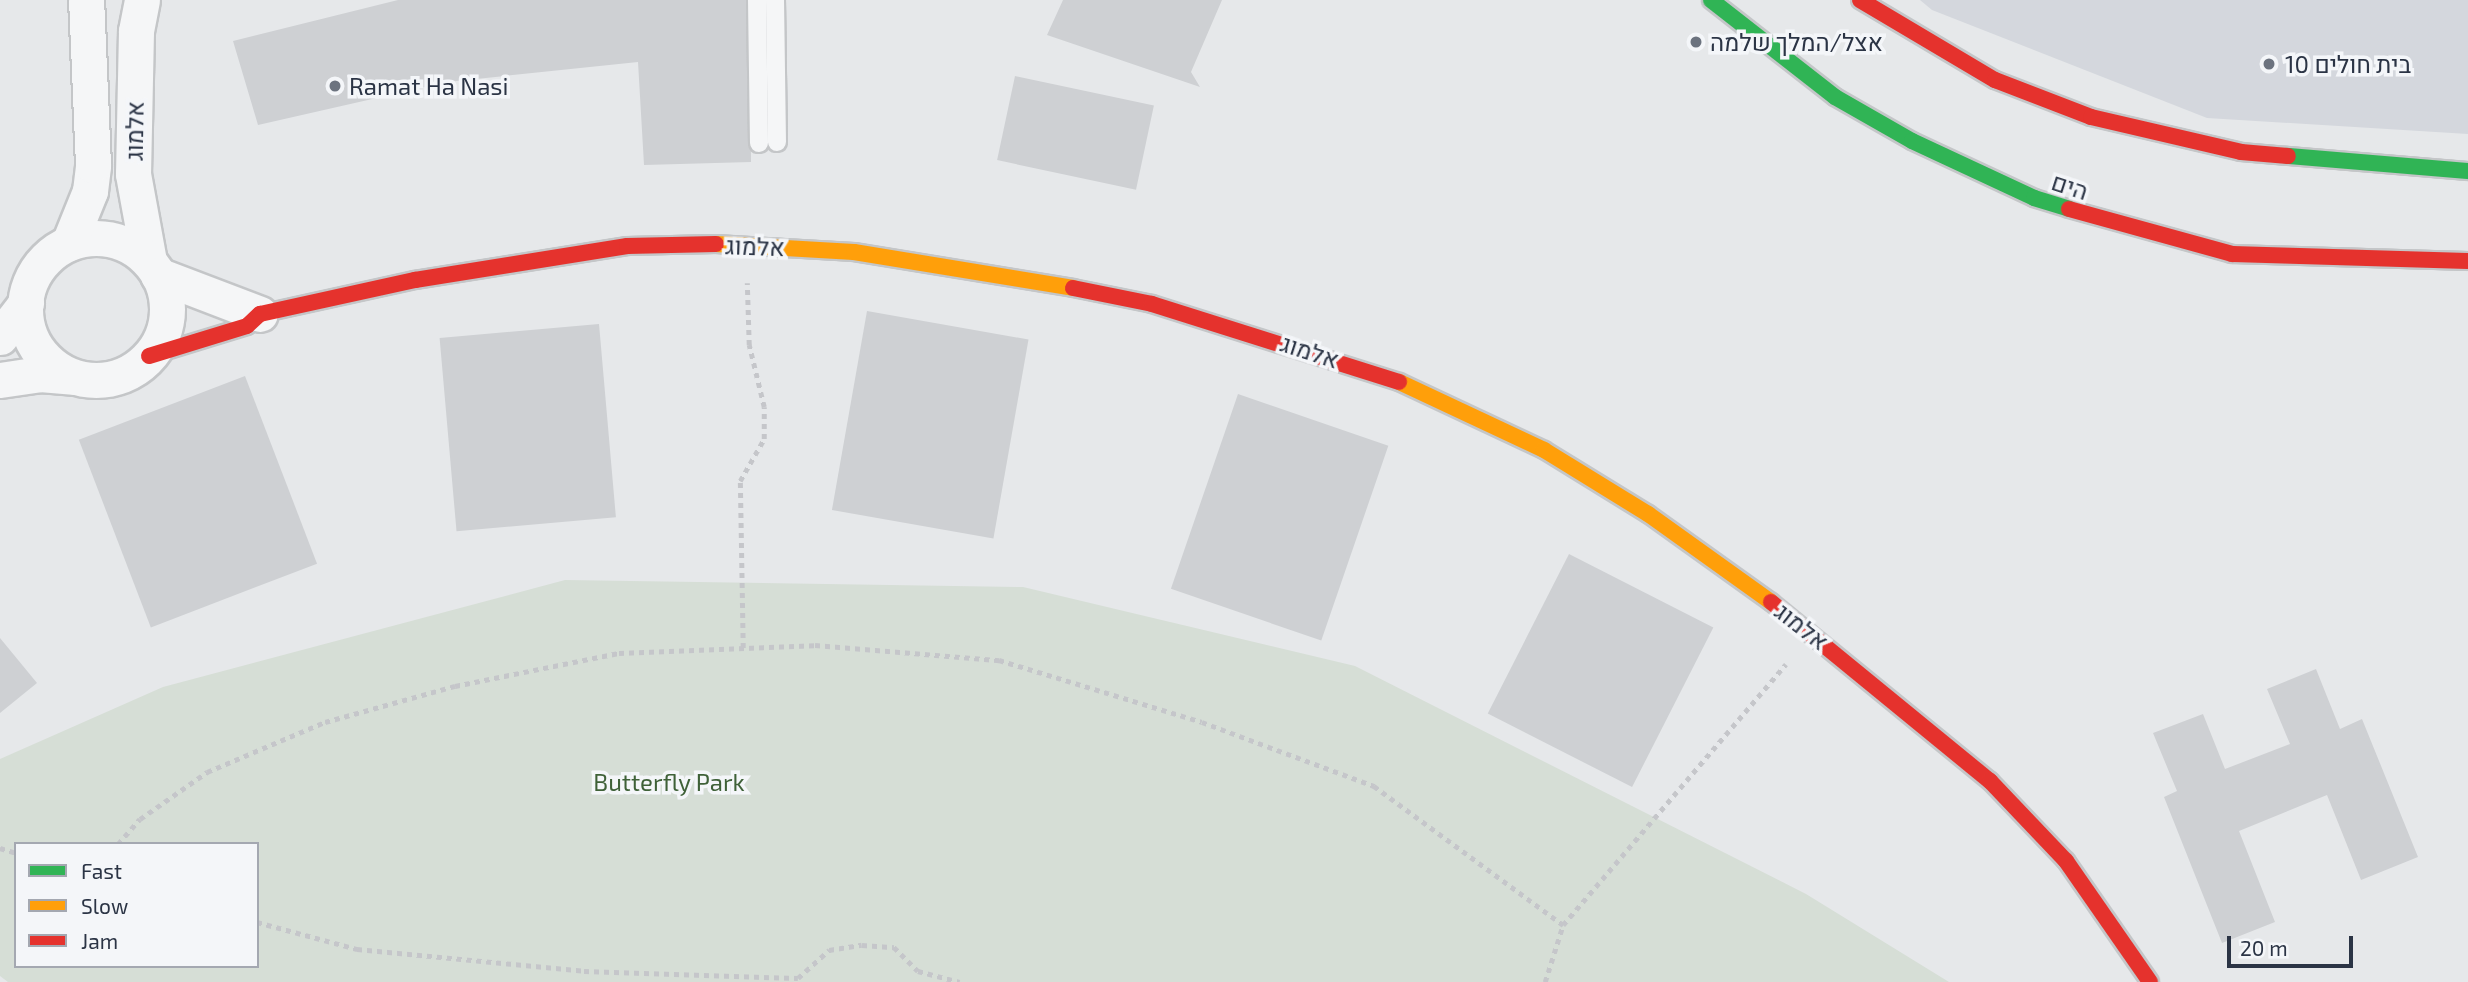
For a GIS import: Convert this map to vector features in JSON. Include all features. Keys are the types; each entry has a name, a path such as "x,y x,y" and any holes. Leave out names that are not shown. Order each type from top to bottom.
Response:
{"street":[{"name":"אלמוג","path":"68,243 90,191 93,166 86,0"},
{"name":"אלמוג","path":"142,0 136,31 133,174 153,268"},
{"name":"הים","path":"1711,0 1835,97 1912,141 2034,198 2140,232 2232,254 2468,261"},
{"path":"1860,0 1995,80 2091,117 2241,152 2468,171"},
{"path":"73,377 59,371 36,347 25,320 27,288 41,263 68,243 109,239 153,268 260,314"},
{"name":"אלמוג","path":"149,356 247,326 260,314 415,280 627,246 745,243 853,252 1012,275 1152,304 1409,385 1544,450 1648,514 1812,635 1990,781 2066,861 2118,930 2150,982"},
{"path":"0,380 40,374 104,380 122,376 149,356 166,323 165,290 153,268"},
{"path":"0,337 26,303"}],"lane":[{"path":"757,0 768,143 775,0"}],"path":[{"path":"743,648 740,481 764,439 764,407 749,345 745,243"},
{"path":"1545,982 1563,925 1812,635"},
{"path":"120,842 141,819 206,772 326,722 455,685 619,653 815,645 999,660 1202,722 1374,786 1563,925"},
{"path":"259,923 357,949 597,971 798,978 829,950 862,944 894,947 918,971 960,982"}],"shaded area":[{"name":"בית חולים 10","path":"1920,0 2468,0 2468,134 2207,118 1932,10"}],"green space":[{"name":"Butterfly Park","path":"565,580 1023,587 1355,666 1806,894 1949,982 8,982 0,976 0,759 163,687"}],"building":[{"name":"Ramat Ha Nasi","path":"398,0 750,0 751,162 644,165 638,62 447,82 258,125 233,41"},
{"path":"1063,0 1222,0 1191,72 1200,87 1047,35"},
{"path":"1015,76 1154,106 1136,190 997,160"},
{"path":"867,311 1029,339 993,538 832,510"},
{"path":"599,324 616,517 457,531 440,338"},
{"path":"245,376 317,564 151,627 79,440"},
{"path":"1238,394 1388,446 1321,641 1171,589"},
{"path":"1569,554 1713,628 1632,787 1488,713"},
{"path":"0,638 37,683 0,713"},
{"path":"2316,669 2340,729 2362,719 2418,857 2361,880 2327,795 2239,831 2275,922 2222,943 2164,797 2177,791 2153,733 2203,714 2225,769 2290,744 2267,689"}],"traffic: fast":[{"path":"1711,0 1835,97 1912,141 2034,198 2069,209"},
{"path":"2288,156 2468,171"}],"traffic: slow":[{"path":"716,244 854,252 1073,288"},
{"path":"1399,382 1544,450 1648,514 1771,602"}],"traffic: jam":[{"path":"1860,0 1995,80 2091,117 2241,152 2288,156"},
{"path":"2069,209 2232,254 2468,261"},
{"path":"149,356 247,326 260,314 415,280 627,246 716,244"},
{"path":"1073,288 1152,304 1399,382"},
{"path":"1771,602 1990,781 2066,861 2150,982"}],"place":[{"name":"אצל/המלך שלמה","path":"1696,42"},
{"name":"בית חולים 10","path":"2269,64"},
{"name":"Ramat Ha Nasi","path":"335,86"}]}
